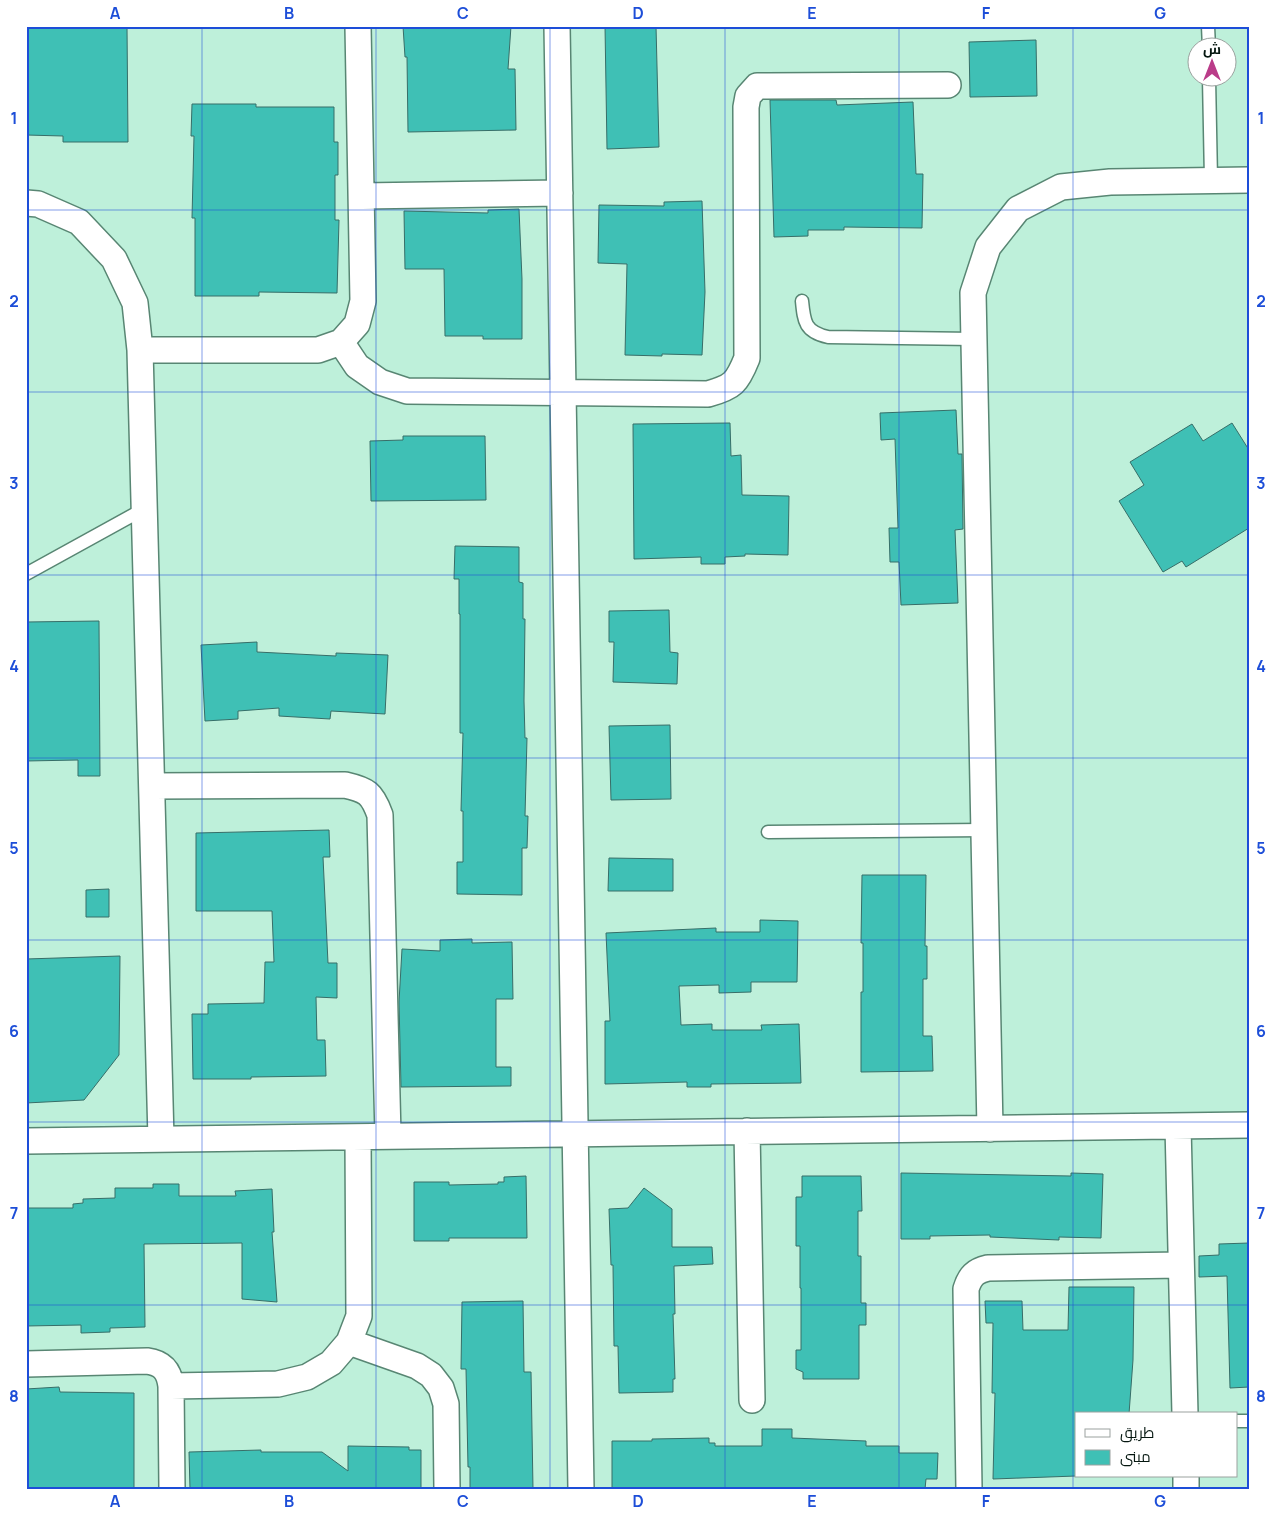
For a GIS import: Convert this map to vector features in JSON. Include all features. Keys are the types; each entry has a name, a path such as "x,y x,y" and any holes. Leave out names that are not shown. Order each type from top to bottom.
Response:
{"street":[{"path":"140,350 318,350 341,342 357,324 364,301 358,26"},
{"path":"557,26 581,1489"},
{"path":"341,342 357,366 380,382 407,391 708,394 726,389 740,376 747,358 746,107 748,96 757,86 948,85"},
{"path":"990,1128 973,293 988,247 1018,210 1061,187 1110,182 1249,180"},
{"path":"362,196 560,193"},
{"path":"26,203 38,204 79,222 114,259 135,303 140,350 161,1139"},
{"path":"152,786 345,785 362,789 375,800 380,815 388,1136"},
{"path":"26,1141 1249,1125"},
{"path":"1178,1126 1185,1412"},
{"path":"747,1132 752,1400"},
{"path":"170,1386 278,1384 307,1377 332,1363 349,1342 360,1316 358,1136"},
{"path":"969,1489 966,1289 969,1278 977,1271 988,1268 1181,1265"},
{"path":"349,1342 417,1366 431,1375 441,1388 446,1404 447,1489"},
{"path":"26,1364 147,1362 157,1363 165,1368 170,1376 172,1489"}],"lane":[{"path":"1209,88 1211,180"},
{"path":"802,300 804,319 809,329 817,335 828,338 974,339"},
{"path":"26,574 144,509"},
{"path":"768,832 984,830"}],"building":[{"path":"26,26 127,26 128,142 63,142 63,136 26,135"},
{"path":"403,26 511,26 508,69 515,69 516,130 408,132 407,57 405,57"},
{"path":"605,26 656,26 659,147 607,149"},
{"path":"1036,40 1037,96 970,97 969,42"},
{"path":"770,100 836,100 837,105 913,102 916,174 923,174 922,228 844,227 844,230 808,230 808,236 774,237"},
{"path":"192,104 256,104 256,107 334,107 334,142 338,142 338,175 335,175 335,220 339,220 337,293 259,292 259,296 195,296 195,218 192,218 194,136 191,136"},
{"path":"702,201 705,292 702,355 625,355 627,264 598,263 599,205 664,206 664,202"},
{"path":"519,209 522,339 483,339 483,336 445,336 444,269 405,269 404,211 488,213 488,210"},
{"path":"956,410 958,454 962,454 963,529 955,530 958,603 901,605 899,562 890,562 889,528 898,528 895,439 881,440 880,413"},
{"path":"730,423 731,456 741,455 742,495 789,496 788,555 745,554 745,556 725,557 725,564 701,564 701,557 634,559 633,424"},
{"path":"1232,423 1249,450 1249,528 1186,567 1182,561 1163,572 1119,501 1144,485 1130,462 1192,424 1203,441"},
{"path":"403,436 485,436 486,500 371,501 370,441 403,440"},
{"path":"455,546 519,547 519,582 523,583 523,619 525,619 524,701 525,738 527,738 525,816 528,816 527,848 522,848 522,895 457,894 457,862 463,862 463,811 461,811 463,733 460,733 460,614 459,579 454,579"},
{"path":"669,610 670,652 678,653 677,684 613,682 614,642 609,642 609,611"},
{"path":"99,621 100,776 78,776 78,760 26,761 26,622"},
{"path":"257,642 257,652 336,656 336,653 388,655 385,714 331,711 330,719 279,716 279,708 238,711 238,719 205,721 201,645"},
{"path":"670,725 671,799 611,800 609,726"},
{"path":"329,830 330,857 323,857 328,963 337,963 337,998 316,997 317,1040 325,1040 326,1076 193,1079 192,1014 208,1014 208,1004 264,1003 265,962 274,962 272,911 196,911 196,833"},
{"path":"609,858 673,859 673,891 608,891"},
{"path":"862,875 926,875 925,946 927,946 927,979 923,979 923,1036 932,1036 933,1071 861,1072 861,992 863,992 863,943 861,943"},
{"path":"109,889 109,917 86,917 86,890"},
{"path":"760,920 798,921 797,982 751,982 751,992 719,993 719,985 679,986 681,1025 712,1024 712,1030 762,1030 761,1025 799,1024 801,1083 711,1084 711,1087 687,1087 687,1082 605,1084 605,1021 610,1021 606,933 716,928 716,932 760,932"},
{"path":"472,939 472,943 512,942 513,999 496,999 496,1067 511,1067 511,1086 401,1087 399,1002 402,949 440,951 440,940"},
{"path":"120,956 119,1055 84,1100 26,1103 26,959"},
{"path":"901,1173 1071,1176 1071,1173 1103,1174 1101,1238 1059,1237 1059,1240 990,1237 990,1235 930,1236 930,1239 901,1239"},
{"path":"526,1176 527,1238 449,1238 449,1241 414,1241 414,1182 449,1182 449,1185 498,1184 498,1182 504,1182 504,1177"},
{"path":"802,1176 861,1176 862,1211 858,1211 858,1256 861,1256 861,1303 866,1303 866,1325 859,1325 859,1379 803,1379 803,1372 796,1369 796,1350 801,1350 801,1288 800,1246 796,1246 796,1197 802,1197"},
{"path":"153,1184 179,1184 179,1196 236,1196 235,1191 272,1189 274,1232 272,1232 277,1302 242,1299 242,1243 144,1244 145,1327 110,1328 110,1332 81,1333 81,1325 26,1326 26,1208 73,1208 73,1204 83,1203 83,1199 115,1198 115,1188 153,1188"},
{"path":"644,1188 672,1209 672,1247 712,1247 713,1264 674,1266 675,1379 673,1379 673,1392 619,1393 618,1346 614,1346 613,1265 611,1265 609,1209 628,1208"},
{"path":"1249,1243 1249,1387 1230,1388 1227,1276 1199,1277 1199,1256 1219,1255 1219,1244"},
{"path":"1069,1287 1134,1287 1133,1360 1129,1412 1075,1412 1075,1476 993,1479 995,1393 992,1393 993,1323 986,1323 985,1301 1022,1301 1023,1330 1068,1330"},
{"path":"523,1301 524,1372 531,1372 533,1489 470,1489 466,1369 461,1369 462,1302"},
{"path":"59,1387 60,1392 134,1393 134,1489 26,1489 26,1389"},
{"path":"762,1429 792,1429 792,1438 866,1441 866,1446 899,1446 899,1453 938,1453 937,1479 926,1479 925,1489 612,1489 612,1441 709,1438 709,1443 715,1443 715,1446 762,1446"},
{"path":"348,1446 409,1447 409,1450 421,1450 421,1489 190,1489 189,1452 261,1450 261,1452 322,1452 348,1471"}]}
